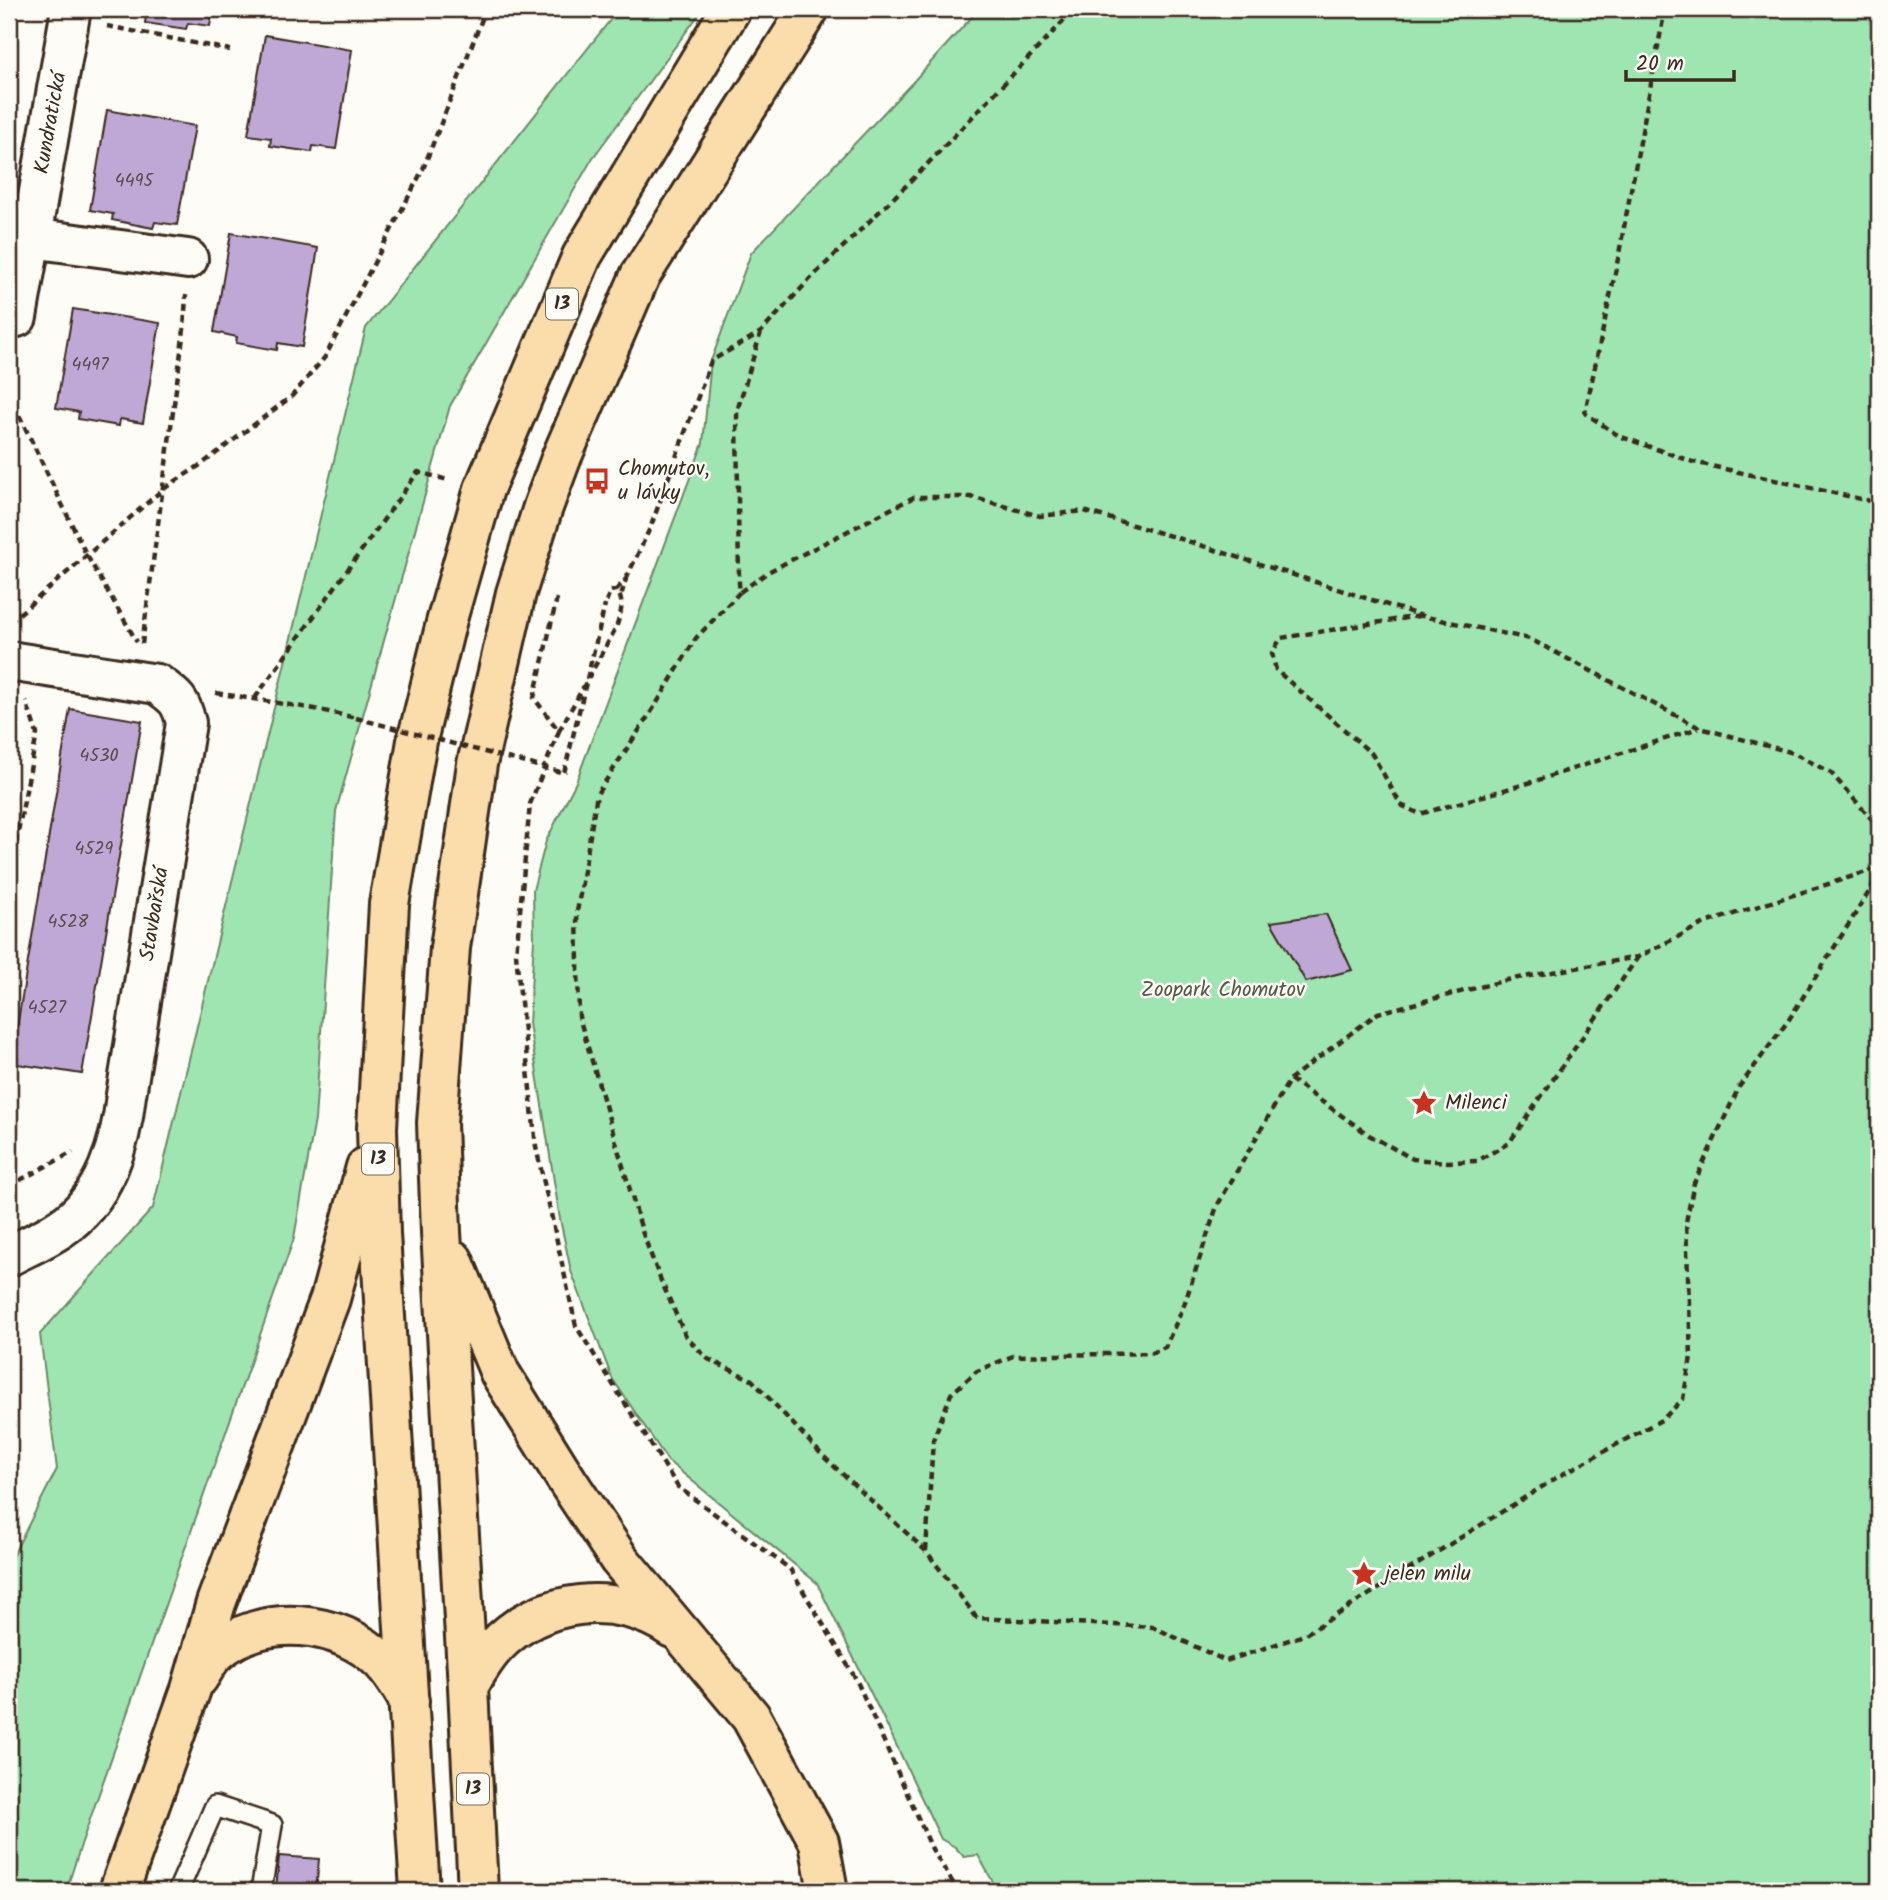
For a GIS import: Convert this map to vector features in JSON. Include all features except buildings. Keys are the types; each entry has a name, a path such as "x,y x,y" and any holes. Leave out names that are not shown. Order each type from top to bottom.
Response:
{"highway":[{"name":"13","path":"420,1891 381,1248 377,1128 389,904 417,741 446,623 484,489 582,256 731,9"},
{"name":"13","path":"478,1891 437,1123 450,948 477,764 516,593 543,507 562,456 640,276 809,9"},
{"path":"119,1891 191,1689 216,1602 330,1299 377,1128"},
{"path":"441,1232 499,1373 619,1559 751,1717 819,1842 828,1891"},
{"path":"468,1687 480,1665 512,1631 532,1618 556,1609 583,1604 610,1604 636,1610 661,1621 683,1637"},
{"path":"191,1689 215,1652 237,1638 261,1629 312,1627 337,1633 359,1644 380,1660 397,1679 409,1701"}],"street":[{"name":"Kundratická","path":"17,317 71,14"},
{"path":"31,238 188,259"},
{"path":"11,662 157,684"},
{"name":"Stavbařská","path":"9,1256 62,1227 86,1207 106,1172 123,1125 186,723 183,708 176,696 157,684"}],"lane":[{"path":"178,1891 215,1806 272,1825 261,1891"}],"path":[{"path":"9,624 162,490 202,464 292,396 325,357 423,169 488,9"},
{"path":"958,1891 932,1849 856,1679 790,1569 678,1487 576,1326 536,1147 516,954 530,804 559,731 616,628 622,611 621,596 626,579 651,526 711,362 761,332 810,279 916,176 1075,9"},
{"path":"1665,9 1618,259 1584,412 1619,436 1693,462 1879,503"},
{"path":"71,14 230,50"},
{"path":"9,394 86,554 141,650 184,329 188,259"},
{"path":"740,592 737,411 761,332"},
{"path":"255,698 418,471 484,489"},
{"path":"1879,838 1876,824 1830,773 1794,753 1700,727 1530,639 1422,616 1084,511 1040,516 971,497 914,497 768,572 740,592 696,638 597,794 577,912 579,1017 643,1234 686,1337 708,1359 752,1380 824,1457 926,1552 977,1618 1153,1628 1226,1661 1304,1635 1561,1475 1662,1419 1683,1399 1691,1357 1686,1222 1694,1183 1739,1087 1788,1021 1879,876"},
{"path":"157,684 315,709 564,773 605,605 610,591 616,590 626,579"},
{"path":"616,590 621,596"},
{"path":"558,593 534,698 559,731"},
{"path":"1422,616 1282,638 1272,653 1276,670 1372,754 1401,805 1420,814 1532,782 1700,727"},
{"path":"9,878 37,734 11,662"},
{"path":"926,1552 933,1440 951,1394 977,1371 1013,1356 1152,1353 1165,1347 1183,1308 1217,1206 1290,1079 1378,1013 1507,981 1639,957 1705,923 1879,868"},
{"path":"1290,1079 1369,1135 1413,1159 1477,1161 1509,1143 1639,957"},
{"path":"9,1186 74,1152"}],"green space":[{"path":"619,9 703,9 592,159 450,406 336,811 315,1120 294,1238 66,1891 9,1891 9,1563 57,1469 40,1334 153,1208 366,328"},
{"name":"Zoopark Chomutov","path":"979,9 1879,9 1879,1891 998,1891 978,1855 964,1857 955,1847 941,1839 817,1583 668,1461 612,1378 571,1271 560,1219 529,1023 534,940 533,890 546,841 576,782 703,443 711,361 751,253"}],"place":[{"name":"Chomutov, u lávky","path":"597,481"},
{"name":"Milenci","path":"1424,1103"},
{"name":"jelen milu","path":"1364,1574"}]}
